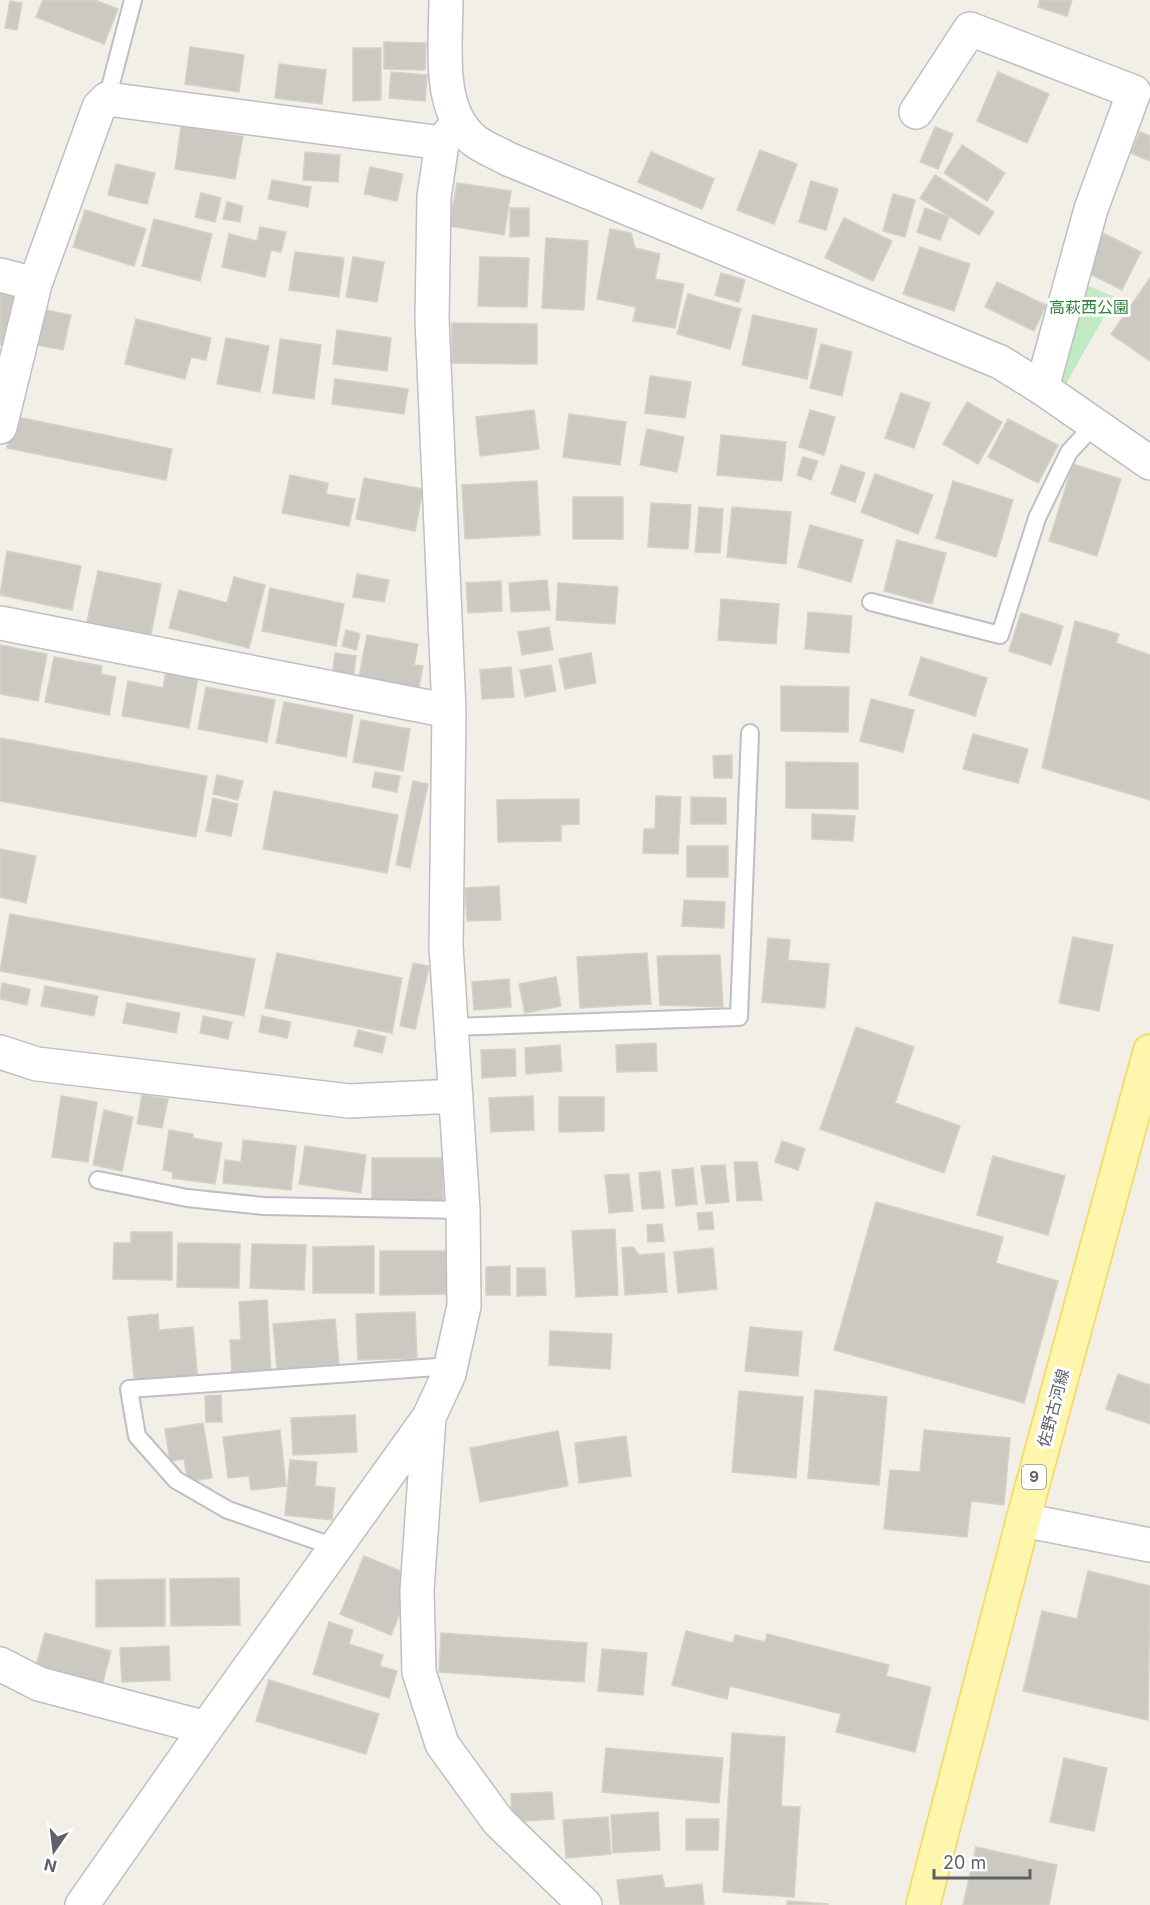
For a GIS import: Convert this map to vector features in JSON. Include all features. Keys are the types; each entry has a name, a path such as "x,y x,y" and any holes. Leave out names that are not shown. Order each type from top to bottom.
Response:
{"main road":[{"name":"佐野古河線","path":"923,1905 1023,1520 1150,1051"}],"street":[{"path":"82,1905 429,1417 451,1366 464,1306 463,1210 446,946 449,711 432,319 434,197 450,132 446,0"},
{"path":"916,112 970,29 1134,92 1091,209 1042,388"},
{"path":"0,427 35,284 99,107 108,99 450,132 475,141 508,159 1000,362 1042,388 1150,463"},
{"path":"0,275 35,284"},
{"path":"0,623 449,711"},
{"path":"0,1052 37,1064 349,1101 456,1096"},
{"path":"429,1417 417,1591 419,1672 442,1744 498,1821 585,1905"},
{"path":"1023,1520 1150,1545"},
{"path":"0,1664 39,1684 206,1728"}],"lane":[{"path":"108,99 133,0"},
{"path":"871,602 1000,635 1037,518 1069,452 1095,424"},
{"path":"451,1027 739,1017 750,733"},
{"path":"98,1180 187,1198 264,1206 463,1210"},
{"path":"335,1547 228,1510 176,1480 137,1436 129,1389 451,1366"}],"green space":[{"name":"高萩西公園","path":"1079,282 1115,297 1063,389 1054,370"}],"building":[{"path":"43,0 95,0 118,9 104,44 36,17"},
{"path":"1040,0 1072,0 1067,16 1038,7"},
{"path":"10,1 22,3 17,30 5,28"},
{"path":"384,42 426,43 425,70 384,69"},
{"path":"190,47 244,55 239,92 185,84"},
{"path":"353,48 381,48 381,100 353,101"},
{"path":"279,64 326,70 322,104 275,98"},
{"path":"391,72 427,75 425,101 389,98"},
{"path":"998,72 1049,94 1027,143 977,121"},
{"path":"181,126 243,136 235,179 175,169"},
{"path":"935,127 953,134 938,169 920,162"},
{"path":"1140,132 1150,136 1150,161 1131,153"},
{"path":"962,145 1005,173 987,201 944,173"},
{"path":"760,150 797,164 774,224 737,210"},
{"path":"305,152 340,155 338,182 303,180"},
{"path":"651,152 714,179 702,209 638,182"},
{"path":"116,164 155,173 147,204 108,195"},
{"path":"370,167 403,174 397,201 364,194"},
{"path":"935,175 994,212 979,235 920,198"},
{"path":"272,180 311,187 308,207 268,199"},
{"path":"811,181 838,189 826,230 799,222"},
{"path":"457,183 511,191 504,235 449,226"},
{"path":"201,193 221,198 215,222 195,217"},
{"path":"893,194 915,200 905,237 883,231"},
{"path":"227,202 243,206 240,222 223,219"},
{"path":"510,208 529,208 529,236 510,237"},
{"path":"925,208 949,217 940,240 917,232"},
{"path":"85,210 146,229 134,266 73,247"},
{"path":"844,218 892,241 873,281 825,258"},
{"path":"154,219 212,234 200,281 142,266"},
{"path":"260,227 286,232 281,252 271,250 265,277 222,267 229,234 257,241"},
{"path":"610,229 631,233 635,248 660,254 655,279 684,284 675,328 633,321 636,307 597,299"},
{"path":"1103,233 1141,252 1122,290 1084,271"},
{"path":"546,238 588,241 584,310 542,308"},
{"path":"920,247 970,264 954,311 903,294"},
{"path":"295,252 344,258 339,297 289,290"},
{"path":"353,257 384,262 377,302 346,297"},
{"path":"480,257 529,258 527,307 478,306"},
{"path":"721,273 745,280 739,302 715,295"},
{"path":"1150,278 1150,361 1111,334"},
{"path":"997,282 1046,305 1034,331 985,307"},
{"path":"0,288 15,292 2,345 0,344"},
{"path":"688,294 741,309 730,349 677,334"},
{"path":"40,309 71,315 63,350 32,344"},
{"path":"753,315 817,329 807,379 742,365"},
{"path":"136,319 211,338 206,360 191,357 185,379 125,364"},
{"path":"452,323 537,324 537,364 452,363"},
{"path":"337,330 391,338 387,371 333,364"},
{"path":"226,338 269,346 260,392 217,384"},
{"path":"280,339 321,345 314,399 273,393"},
{"path":"821,344 852,352 842,396 810,388"},
{"path":"650,376 691,382 685,418 645,413"},
{"path":"335,379 408,389 404,414 332,404"},
{"path":"901,393 930,403 914,448 885,438"},
{"path":"967,402 1002,422 978,464 943,444"},
{"path":"534,410 539,449 480,456 476,417"},
{"path":"810,410 835,417 824,455 799,447"},
{"path":"569,414 626,422 620,465 563,457"},
{"path":"13,416 172,449 166,480 7,448"},
{"path":"1008,419 1058,445 1038,483 988,457"},
{"path":"647,429 684,437 677,472 640,465"},
{"path":"721,435 786,442 782,481 717,475"},
{"path":"803,457 818,461 811,480 797,475"},
{"path":"1073,464 1121,479 1097,556 1049,541"},
{"path":"841,465 865,473 855,502 831,494"},
{"path":"875,474 933,495 918,534 861,512"},
{"path":"290,475 328,483 326,494 355,499 349,526 282,513"},
{"path":"364,478 423,489 415,531 356,519"},
{"path":"537,481 540,535 465,539 462,485"},
{"path":"953,481 1013,500 996,557 936,538"},
{"path":"573,497 623,497 623,539 573,539"},
{"path":"651,503 691,505 688,549 648,547"},
{"path":"699,507 723,509 720,553 695,552"},
{"path":"732,507 791,512 786,564 727,557"},
{"path":"810,525 863,540 851,582 798,567"},
{"path":"897,540 946,553 932,604 884,591"},
{"path":"7,551 81,566 72,610 0,595"},
{"path":"98,571 161,584 150,639 86,626"},
{"path":"357,574 389,580 384,602 353,597"},
{"path":"234,577 265,585 249,648 169,628 179,590 227,603"},
{"path":"547,580 550,610 511,612 509,583"},
{"path":"501,581 502,611 468,613 466,583"},
{"path":"558,583 618,587 615,624 556,620"},
{"path":"270,588 344,604 336,646 262,631"},
{"path":"721,599 779,604 776,644 718,640"},
{"path":"808,612 852,616 849,653 805,649"},
{"path":"1021,613 1063,626 1051,665 1009,651"},
{"path":"1075,621 1119,634 1116,643 1150,655 1150,800 1042,768"},
{"path":"549,627 553,650 522,655 518,632"},
{"path":"346,630 360,634 356,650 342,646"},
{"path":"367,635 418,644 414,665 423,666 418,693 358,682"},
{"path":"0,645 47,654 38,701 0,694"},
{"path":"335,653 356,656 353,680 332,677"},
{"path":"591,653 596,683 565,689 559,659"},
{"path":"54,657 102,666 101,674 116,677 109,715 45,702"},
{"path":"921,657 987,678 975,716 909,695"},
{"path":"551,665 556,691 525,697 520,670"},
{"path":"167,666 199,672 189,728 122,716 128,681 163,688"},
{"path":"511,667 514,697 482,699 480,670"},
{"path":"781,686 849,687 848,732 781,731"},
{"path":"206,687 275,700 267,742 198,729"},
{"path":"871,699 914,710 903,752 860,741"},
{"path":"284,702 353,715 346,757 276,743"},
{"path":"361,720 410,729 403,771 353,762"},
{"path":"973,734 1028,749 1018,783 963,769"},
{"path":"0,738 207,776 196,837 0,801"},
{"path":"732,755 732,778 714,778 713,756"},
{"path":"786,762 858,763 858,809 786,808"},
{"path":"375,772 400,776 397,792 372,787"},
{"path":"217,775 243,781 238,800 213,794"},
{"path":"413,781 428,784 410,868 396,865"},
{"path":"274,791 398,815 387,873 263,849"},
{"path":"656,796 681,797 678,854 643,853 644,829 655,829"},
{"path":"691,797 726,798 726,824 691,824"},
{"path":"213,798 238,804 231,836 206,831"},
{"path":"579,799 579,824 561,825 561,841 498,842 497,800"},
{"path":"812,814 855,816 853,841 812,839"},
{"path":"687,846 728,846 728,877 687,877"},
{"path":"0,849 36,856 26,903 0,897"},
{"path":"499,886 501,920 467,921 465,888"},
{"path":"684,900 725,902 724,928 682,926"},
{"path":"10,914 255,959 244,1016 0,971"},
{"path":"1073,937 1113,945 1099,1011 1059,1003"},
{"path":"768,938 790,940 788,960 829,964 825,1008 762,1002"},
{"path":"277,953 402,978 392,1033 265,1008"},
{"path":"647,953 651,1004 580,1008 577,957"},
{"path":"720,955 723,1007 660,1005 657,956"},
{"path":"413,963 429,966 415,1029 400,1026"},
{"path":"556,977 561,1006 525,1013 519,984"},
{"path":"509,979 511,1007 474,1010 472,982"},
{"path":"2,983 30,989 27,1005 0,999"},
{"path":"45,986 98,996 94,1016 41,1006"},
{"path":"127,1003 180,1013 176,1033 123,1023"},
{"path":"203,1016 232,1022 228,1039 200,1033"},
{"path":"262,1016 291,1022 287,1038 259,1032"},
{"path":"856,1027 914,1047 895,1103 960,1126 944,1173 820,1129"},
{"path":"358,1030 386,1037 382,1053 354,1046"},
{"path":"656,1043 657,1071 617,1072 616,1045"},
{"path":"560,1045 562,1071 526,1074 525,1048"},
{"path":"515,1049 516,1076 482,1078 481,1050"},
{"path":"142,1095 168,1099 162,1128 137,1124"},
{"path":"61,1096 97,1102 88,1162 52,1157"},
{"path":"533,1096 534,1130 491,1132 489,1098"},
{"path":"559,1097 604,1097 604,1131 559,1132"},
{"path":"104,1110 133,1117 122,1171 93,1165"},
{"path":"169,1130 193,1134 192,1138 222,1143 215,1184 172,1178 173,1172 163,1170"},
{"path":"243,1140 296,1146 291,1190 223,1183 225,1160 241,1162"},
{"path":"782,1141 805,1149 798,1170 775,1162"},
{"path":"305,1146 366,1155 361,1193 299,1184"},
{"path":"993,1156 1065,1176 1048,1235 977,1215"},
{"path":"372,1158 443,1158 443,1201 372,1201"},
{"path":"734,1162 757,1162 762,1200 737,1201"},
{"path":"725,1165 729,1202 706,1204 701,1166"},
{"path":"693,1168 697,1204 676,1206 672,1170"},
{"path":"660,1171 664,1208 642,1209 639,1173"},
{"path":"629,1174 633,1211 609,1213 605,1175"},
{"path":"876,1202 1003,1237 996,1263 1058,1281 1024,1403 834,1350"},
{"path":"712,1212 714,1229 699,1230 697,1213"},
{"path":"662,1224 664,1241 648,1242 647,1225"},
{"path":"615,1229 618,1295 576,1297 572,1231"},
{"path":"131,1232 172,1232 172,1280 113,1279 114,1243 131,1243"},
{"path":"178,1243 240,1244 239,1288 177,1287"},
{"path":"252,1244 306,1245 304,1290 250,1288"},
{"path":"374,1246 374,1293 313,1293 313,1247"},
{"path":"633,1247 639,1255 664,1253 667,1292 625,1295 622,1248"},
{"path":"713,1248 717,1289 678,1293 674,1252"},
{"path":"380,1251 446,1251 447,1294 380,1295"},
{"path":"510,1266 510,1295 486,1295 486,1267"},
{"path":"517,1268 545,1268 546,1295 517,1296"},
{"path":"267,1300 271,1372 232,1375 230,1340 241,1340 239,1302"},
{"path":"415,1312 417,1358 358,1360 356,1314"},
{"path":"158,1314 159,1330 193,1327 198,1381 135,1387 128,1317"},
{"path":"335,1319 339,1365 277,1369 273,1324"},
{"path":"750,1327 802,1332 798,1376 745,1371"},
{"path":"550,1331 612,1334 610,1369 549,1365"},
{"path":"1118,1374 1150,1385 1150,1424 1106,1409"},
{"path":"815,1390 887,1397 879,1485 808,1478"},
{"path":"739,1391 803,1397 796,1478 732,1472"},
{"path":"221,1395 222,1422 206,1422 205,1396"},
{"path":"355,1415 357,1452 293,1455 291,1418"},
{"path":"203,1423 212,1478 188,1482 184,1459 170,1461 165,1429"},
{"path":"280,1430 286,1486 251,1490 249,1476 228,1478 223,1437"},
{"path":"924,1430 1010,1438 1004,1505 971,1501 967,1537 884,1529 890,1470 920,1472"},
{"path":"558,1431 568,1486 480,1502 470,1448"},
{"path":"626,1436 631,1476 579,1483 575,1443"},
{"path":"290,1460 317,1462 315,1486 335,1488 332,1520 285,1515"},
{"path":"364,1556 415,1577 391,1635 340,1614"},
{"path":"1088,1571 1150,1586 1148,1720 1023,1691 1042,1611 1077,1619"},
{"path":"239,1578 240,1625 171,1626 170,1579"},
{"path":"165,1579 165,1626 96,1627 96,1580"},
{"path":"329,1622 353,1630 349,1644 383,1655 380,1666 397,1671 389,1698 313,1674"},
{"path":"686,1631 733,1643 735,1635 765,1642 767,1634 889,1665 886,1676 931,1687 915,1752 836,1732 841,1714 730,1686 727,1699 672,1685"},
{"path":"45,1633 111,1651 102,1686 35,1669"},
{"path":"441,1633 587,1643 584,1682 439,1672"},
{"path":"169,1646 170,1680 122,1682 120,1648"},
{"path":"602,1649 647,1653 643,1695 598,1691"},
{"path":"269,1680 379,1714 366,1754 256,1721"},
{"path":"732,1733 785,1737 781,1806 800,1807 794,1897 723,1892"},
{"path":"606,1748 723,1758 719,1803 602,1792"},
{"path":"1064,1758 1107,1768 1094,1831 1050,1822"},
{"path":"552,1792 554,1819 512,1822 511,1794"},
{"path":"658,1812 660,1850 613,1853 611,1815"},
{"path":"608,1817 611,1854 566,1858 563,1820"},
{"path":"686,1819 719,1819 718,1850 686,1850"},
{"path":"976,1847 1057,1865 1049,1905 963,1905"},
{"path":"662,1875 665,1888 702,1884 704,1905 620,1905 617,1880"},
{"path":"787,1901 829,1904 787,1905"}]}
